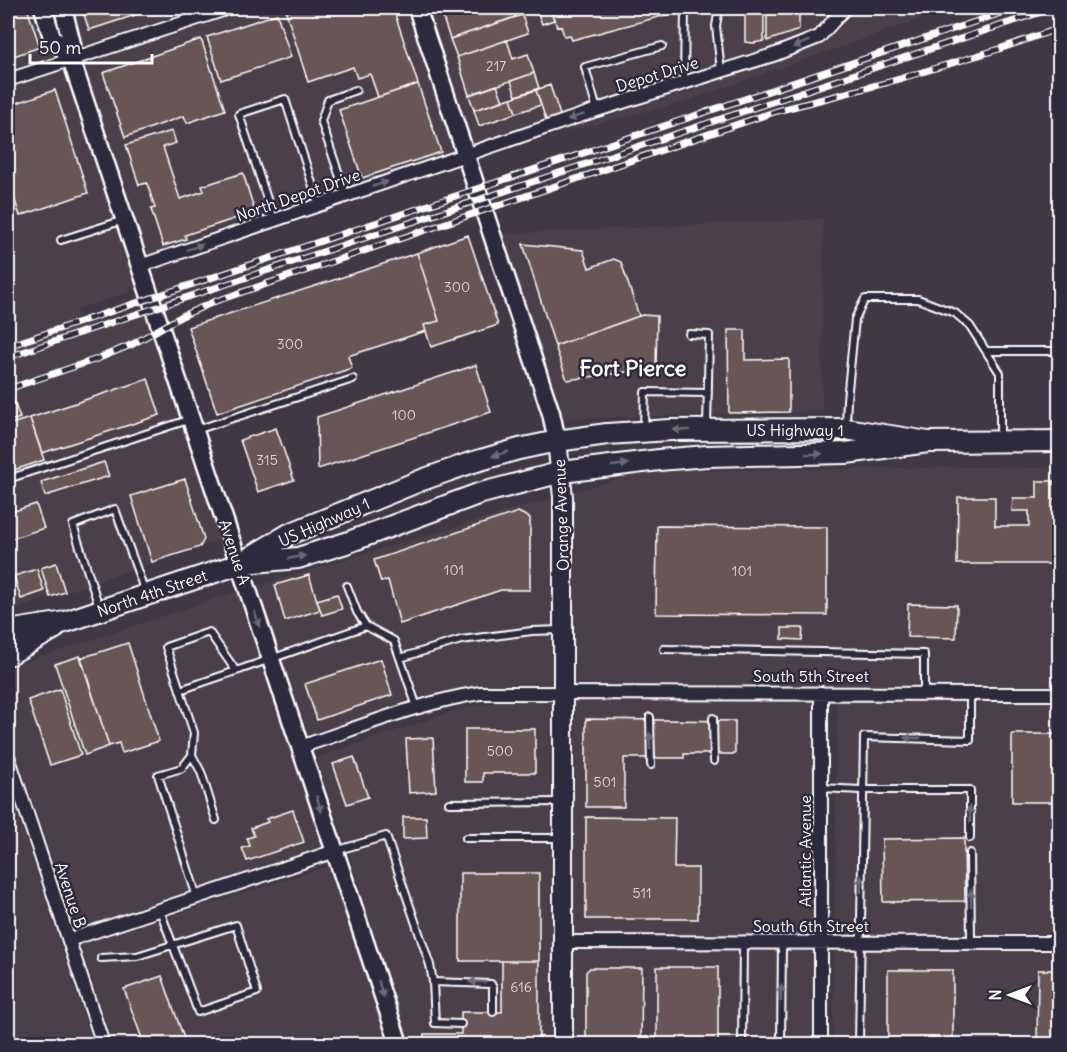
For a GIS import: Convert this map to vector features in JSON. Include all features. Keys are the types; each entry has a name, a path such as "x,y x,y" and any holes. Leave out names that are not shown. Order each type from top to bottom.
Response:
{"main road":[{"name":"US Highway 1","path":"239,564 289,534 422,480 470,463 557,441 644,431 846,429 928,441 1059,441"},
{"name":"Orange Avenue","path":"557,441 562,472 563,1044"},
{"name":"US Highway 1","path":"239,564 298,558 346,543 478,494 562,472 708,456 846,453 928,441"},
{"name":"North 4th Street","path":"8,631 65,622 239,564"},
{"name":"North 4th Street","path":"8,655 65,622"}],"street":[{"name":"Avenue A","path":"43,8 52,37 71,59"},
{"name":"Avenue A","path":"63,8 72,44 71,59 399,1044"},
{"path":"8,80 229,8"},
{"name":"Orange Avenue","path":"417,8 551,412 557,441"},
{"name":"Depot Drive","path":"466,155 597,110 776,54 819,37 845,8"},
{"name":"North Depot Drive","path":"140,266 466,155"},
{"name":"South 5th Street","path":"300,747 418,708 464,695 480,693 1059,694"},
{"name":"Atlantic Avenue","path":"821,693 821,1044"},
{"name":"Avenue B","path":"8,756 103,1044"},
{"path":"69,940 335,851"},
{"name":"South 6th Street","path":"563,942 1059,943"}],"lane":[{"path":"684,83 685,8"},
{"path":"719,8 716,26 722,71"},
{"path":"597,110 585,67 662,46"},
{"path":"346,196 321,122 328,100 356,90"},
{"path":"274,220 239,114 285,99 319,205"},
{"path":"61,240 124,219"},
{"path":"846,429 855,319 865,299 918,299 955,313 970,326 1000,372 1000,441"},
{"path":"689,334 709,335 707,430"},
{"path":"986,351 1059,351"},
{"path":"8,478 353,378"},
{"path":"644,431 645,392 708,393"},
{"path":"100,610 73,525 115,509 146,595"},
{"path":"347,586 357,612 366,627 394,641 418,708"},
{"path":"180,690 366,627"},
{"path":"400,658 461,640 532,631 563,630"},
{"path":"197,897 158,775 182,768 192,755 194,733 166,647 209,632 236,671"},
{"path":"664,648 924,654 924,693"},
{"path":"859,1044 861,790 864,737 970,740 970,694"},
{"path":"650,717 651,765"},
{"path":"713,718 714,761"},
{"path":"192,755 201,772 216,820"},
{"path":"821,788 970,790 970,838"},
{"path":"449,803 563,802"},
{"path":"335,851 386,836 430,965 435,1023 461,1024"},
{"path":"466,838 563,838"},
{"path":"970,853 971,942"},
{"path":"101,958 137,956 173,945 236,926 257,992 198,1012 173,945 160,910"},
{"path":"742,1044 743,942"},
{"path":"781,1044 782,942"},
{"path":"433,982 491,984 493,1012"}],"shaded area":[{"path":"8,8 34,8 44,39 57,54 8,71"},
{"path":"73,8 201,8 81,46"},
{"path":"256,8 407,8 455,150 270,210 146,256 84,63"},
{"path":"427,8 833,8 813,31 773,47 594,102 472,144"},
{"path":"865,8 952,8 683,102 548,136 779,62 823,45 853,11"},
{"path":"67,69 138,289 77,309 76,322 85,327 146,314 221,539 8,612 8,89"},
{"path":"823,219 822,411 560,419 502,234"},
{"path":"1059,468 1059,685 575,684 571,493 644,471"},
{"path":"553,498 556,684 500,684 460,691 311,741 256,586"},
{"path":"239,591 328,849 75,929 8,726 8,668"},
{"path":"503,701 556,701 554,1044 409,1044 351,859 316,758 466,707"},
{"path":"575,701 819,701 816,934 573,934"},
{"path":"837,701 1059,702 1059,934 835,934"},
{"path":"8,786 57,935 93,1044 8,1044"},
{"path":"333,865 389,1044 113,1044 80,945"},
{"path":"815,950 814,1044 573,1044 573,951"},
{"path":"834,950 1059,951 1059,1044 833,1044"}],"building":[{"path":"8,8 27,8 40,47 8,58"},
{"path":"82,8 157,8 89,30"},
{"path":"299,8 393,8 418,84 378,97 370,74 357,78 353,67 308,82 286,12"},
{"path":"440,8 474,8 443,18"},
{"path":"474,8 512,8 515,17 450,39 443,18"},
{"path":"536,8 550,8 554,20 542,24"},
{"path":"550,8 670,8 670,14 572,40 570,35 564,36 561,26 557,27"},
{"path":"745,8 764,8 764,41 745,42"},
{"path":"767,8 799,8 799,30 767,41"},
{"path":"277,14 291,57 221,80 207,37"},
{"path":"522,15 528,33 457,57 450,39"},
{"path":"201,39 225,110 187,123 184,116 125,137 103,73"},
{"path":"507,40 513,59 528,54 534,73 469,95 457,57"},
{"path":"534,73 539,88 516,96 511,81"},
{"path":"418,84 441,152 362,178 339,110"},
{"path":"497,85 503,101 474,110 469,95"},
{"path":"550,85 562,121 548,126 536,90"},
{"path":"55,90 88,193 20,216 8,179 8,106"},
{"path":"536,90 541,105 516,113 511,98"},
{"path":"511,98 516,113 479,126 474,110"},
{"path":"172,131 176,143 163,147 180,199 204,191 202,186 243,173 255,212 185,235 186,239 163,246 151,209 155,208 147,183 139,185 126,145"},
{"path":"468,235 498,325 431,347 424,325 439,321 417,253"},
{"path":"523,244 583,250 589,268 614,259 621,262 639,316 555,346"},
{"path":"417,253 439,321 424,325 426,331 348,356 352,368 217,413 188,327"},
{"path":"642,315 657,316 656,368 567,380 555,346"},
{"path":"728,330 745,330 745,360 789,359 789,412 729,413"},
{"path":"476,365 491,412 318,469 317,417"},
{"path":"148,379 160,415 42,453 30,418"},
{"path":"12,396 20,418 8,422 8,397"},
{"path":"30,418 44,460 8,472 8,425"},
{"path":"276,428 294,480 258,492 240,440"},
{"path":"104,462 109,476 45,496 41,482"},
{"path":"185,479 204,539 200,547 152,562 131,496"},
{"path":"1037,481 1053,481 1053,499 1060,499 1060,564 957,564 958,497 995,497 995,526 1029,526 1029,511 1012,511 1013,498 1037,498"},
{"path":"36,504 44,528 8,540 8,513"},
{"path":"518,512 530,518 530,590 501,590 400,624 388,580 381,582 374,560"},
{"path":"657,526 827,527 827,615 656,614"},
{"path":"56,563 65,592 50,597 41,568"},
{"path":"37,569 44,591 21,599 14,576"},
{"path":"309,575 320,610 285,621 275,585"},
{"path":"337,594 342,609 322,615 317,600"},
{"path":"908,604 957,605 956,638 907,637"},
{"path":"782,628 803,628 802,640 782,639"},
{"path":"128,643 159,741 122,753 119,743 109,746 81,658"},
{"path":"80,656 109,746 85,755 55,664"},
{"path":"381,659 392,695 317,720 305,684"},
{"path":"60,689 81,755 50,765 28,700"},
{"path":"586,719 735,721 735,754 684,754 684,758 624,758 624,807 586,807"},
{"path":"465,729 535,729 535,773 483,773 483,782 465,782"},
{"path":"1012,734 1058,734 1058,802 1012,802"},
{"path":"433,738 436,791 409,793 406,739"},
{"path":"354,757 368,797 347,804 333,764"},
{"path":"293,810 304,842 247,861 242,848 250,846 247,838 254,836 251,828 268,822 266,819"},
{"path":"403,817 426,817 427,838 403,839"},
{"path":"586,817 675,818 674,868 698,868 698,919 586,919"},
{"path":"964,838 965,901 883,902 882,839"},
{"path":"460,873 539,873 539,961 460,961"},
{"path":"502,961 539,961 539,1044 424,1044 424,1034 461,1034 461,1012 502,1012"},
{"path":"657,967 718,967 718,1044 657,1044"},
{"path":"590,968 642,968 641,1044 586,1044 586,972"},
{"path":"888,970 953,970 953,1044 888,1044"},
{"path":"1038,970 1060,970 1060,1044 1037,1044"},
{"path":"162,976 186,1044 144,1044 124,989"}],"railway":[{"path":"8,346 1016,8"},
{"path":"8,357 1053,8"},
{"path":"8,389 97,359 133,344 182,316 216,301 777,111 889,82 1060,28"}],"district":[{"name":"Fort Pierce","path":"633,368"}]}
